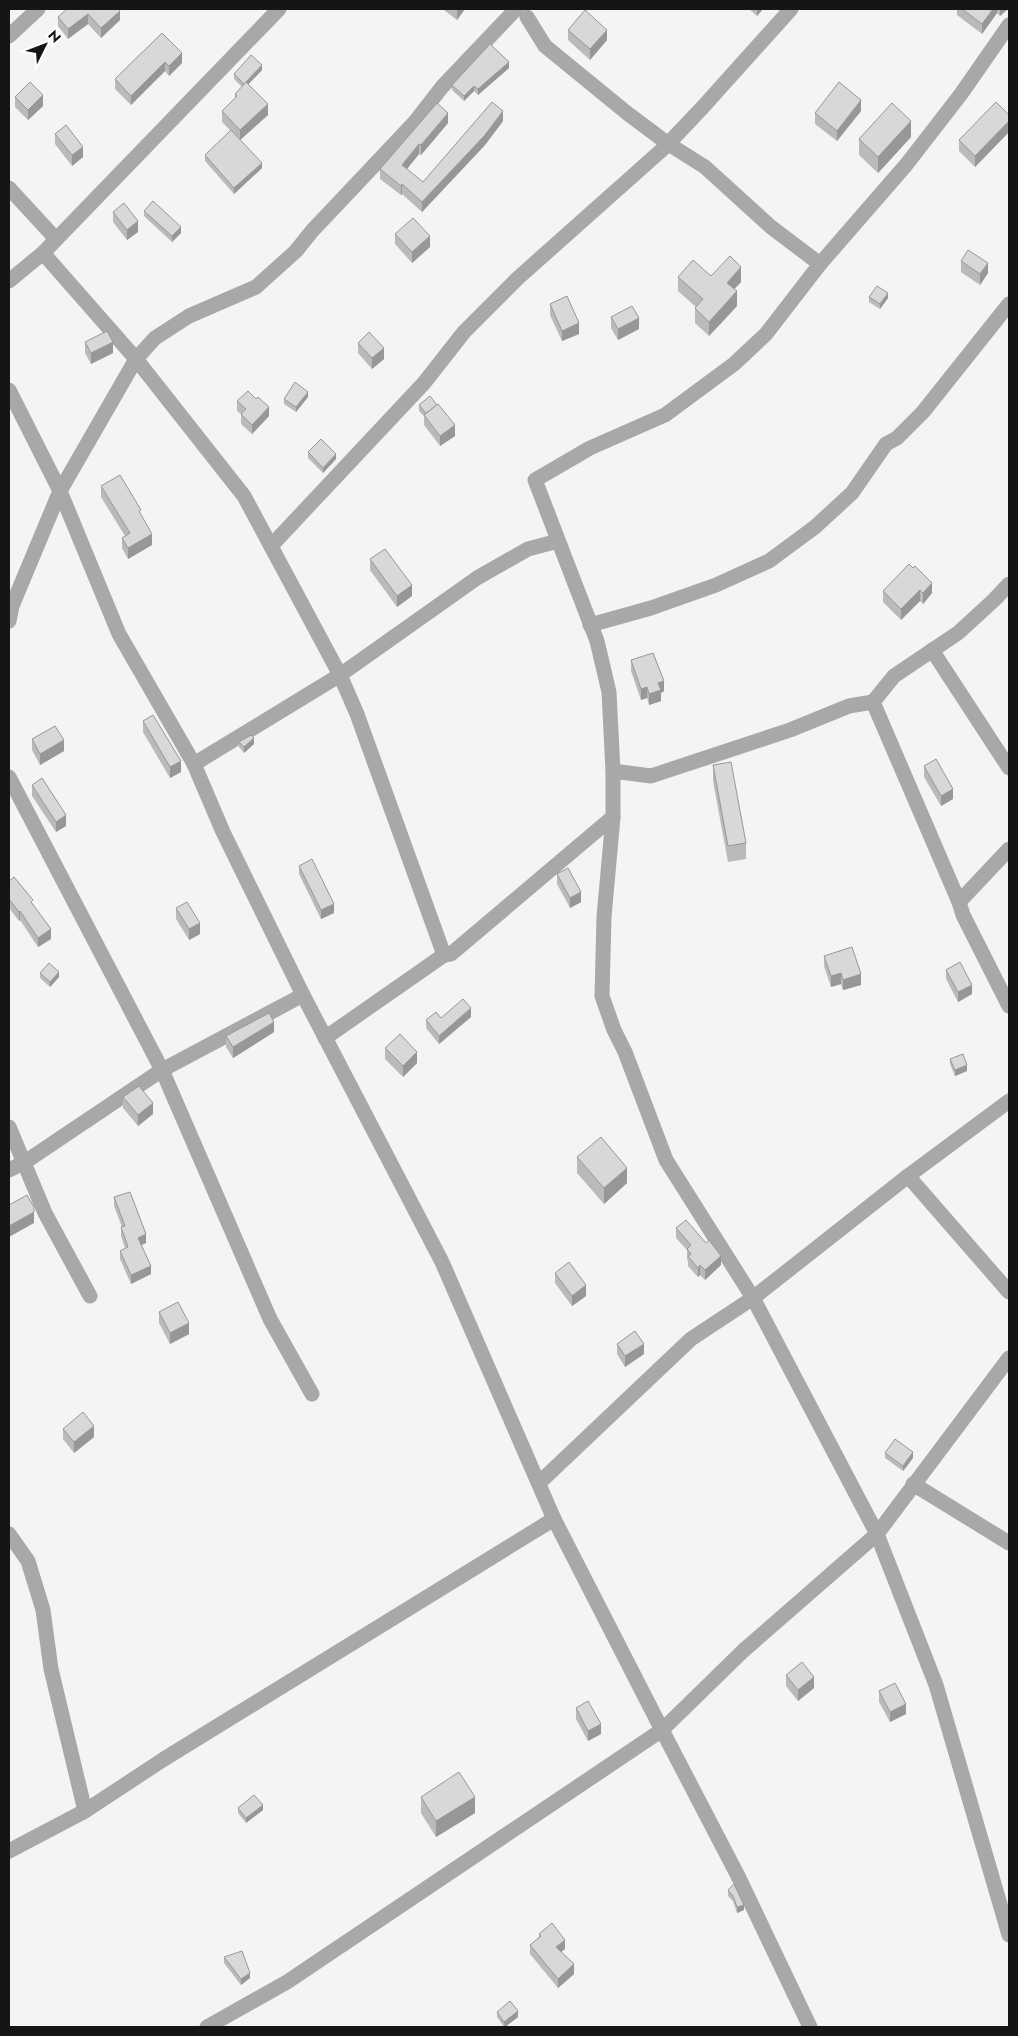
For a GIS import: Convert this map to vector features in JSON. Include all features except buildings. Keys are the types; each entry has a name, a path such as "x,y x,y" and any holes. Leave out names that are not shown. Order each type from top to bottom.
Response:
{"street":[{"path":"9,36 38,9"},
{"path":"9,281 43,253 279,9"},
{"path":"271,546 424,383 464,332 518,278 664,148 667,142 702,108 791,9"},
{"path":"9,622 12,606 60,491 136,359 155,338 171,326 189,316 256,287 296,252 319,224 414,123 442,87 524,11 545,46 596,89 667,142 705,166 771,227 820,264"},
{"path":"1009,25 906,165 820,264 766,334 734,364 665,415 590,448 535,480 590,625 604,666 609,692 613,817 604,917 602,996 614,1030 626,1052 666,1160 753,1298 877,1534 936,1685 1009,1935"},
{"path":"9,188 56,238"},
{"path":"43,253 136,359 244,496 340,675 357,714 444,955"},
{"path":"590,625 651,608 716,585 769,560 816,528 852,492 886,444 897,438 943,389 1009,304"},
{"path":"9,390 60,491 118,634 194,764 223,832 303,995 442,1262 554,1519 738,1876 810,2027"},
{"path":"194,764 340,675 477,578 528,549 558,541"},
{"path":"613,771 650,776 790,730 849,706 873,702 894,676 958,633 1009,584"},
{"path":"932,650 1009,768"},
{"path":"873,702 963,915 1009,1006"},
{"path":"9,778 162,1070 270,1319 312,1394"},
{"path":"325,1038 444,955 451,954 613,817"},
{"path":"959,902 1009,848"},
{"path":"9,1170 25,1162 162,1070 303,995"},
{"path":"539,1483 691,1339 753,1298 908,1176 1009,1101"},
{"path":"9,1127 45,1213 90,1296"},
{"path":"908,1176 1009,1292"},
{"path":"207,2027 287,1982 662,1730 743,1651 877,1534 1009,1358"},
{"path":"913,1484 1009,1543"},
{"path":"9,1851 85,1810 164,1759 554,1519"},
{"path":"9,1534 28,1561 43,1610 51,1669 85,1810"}]}
